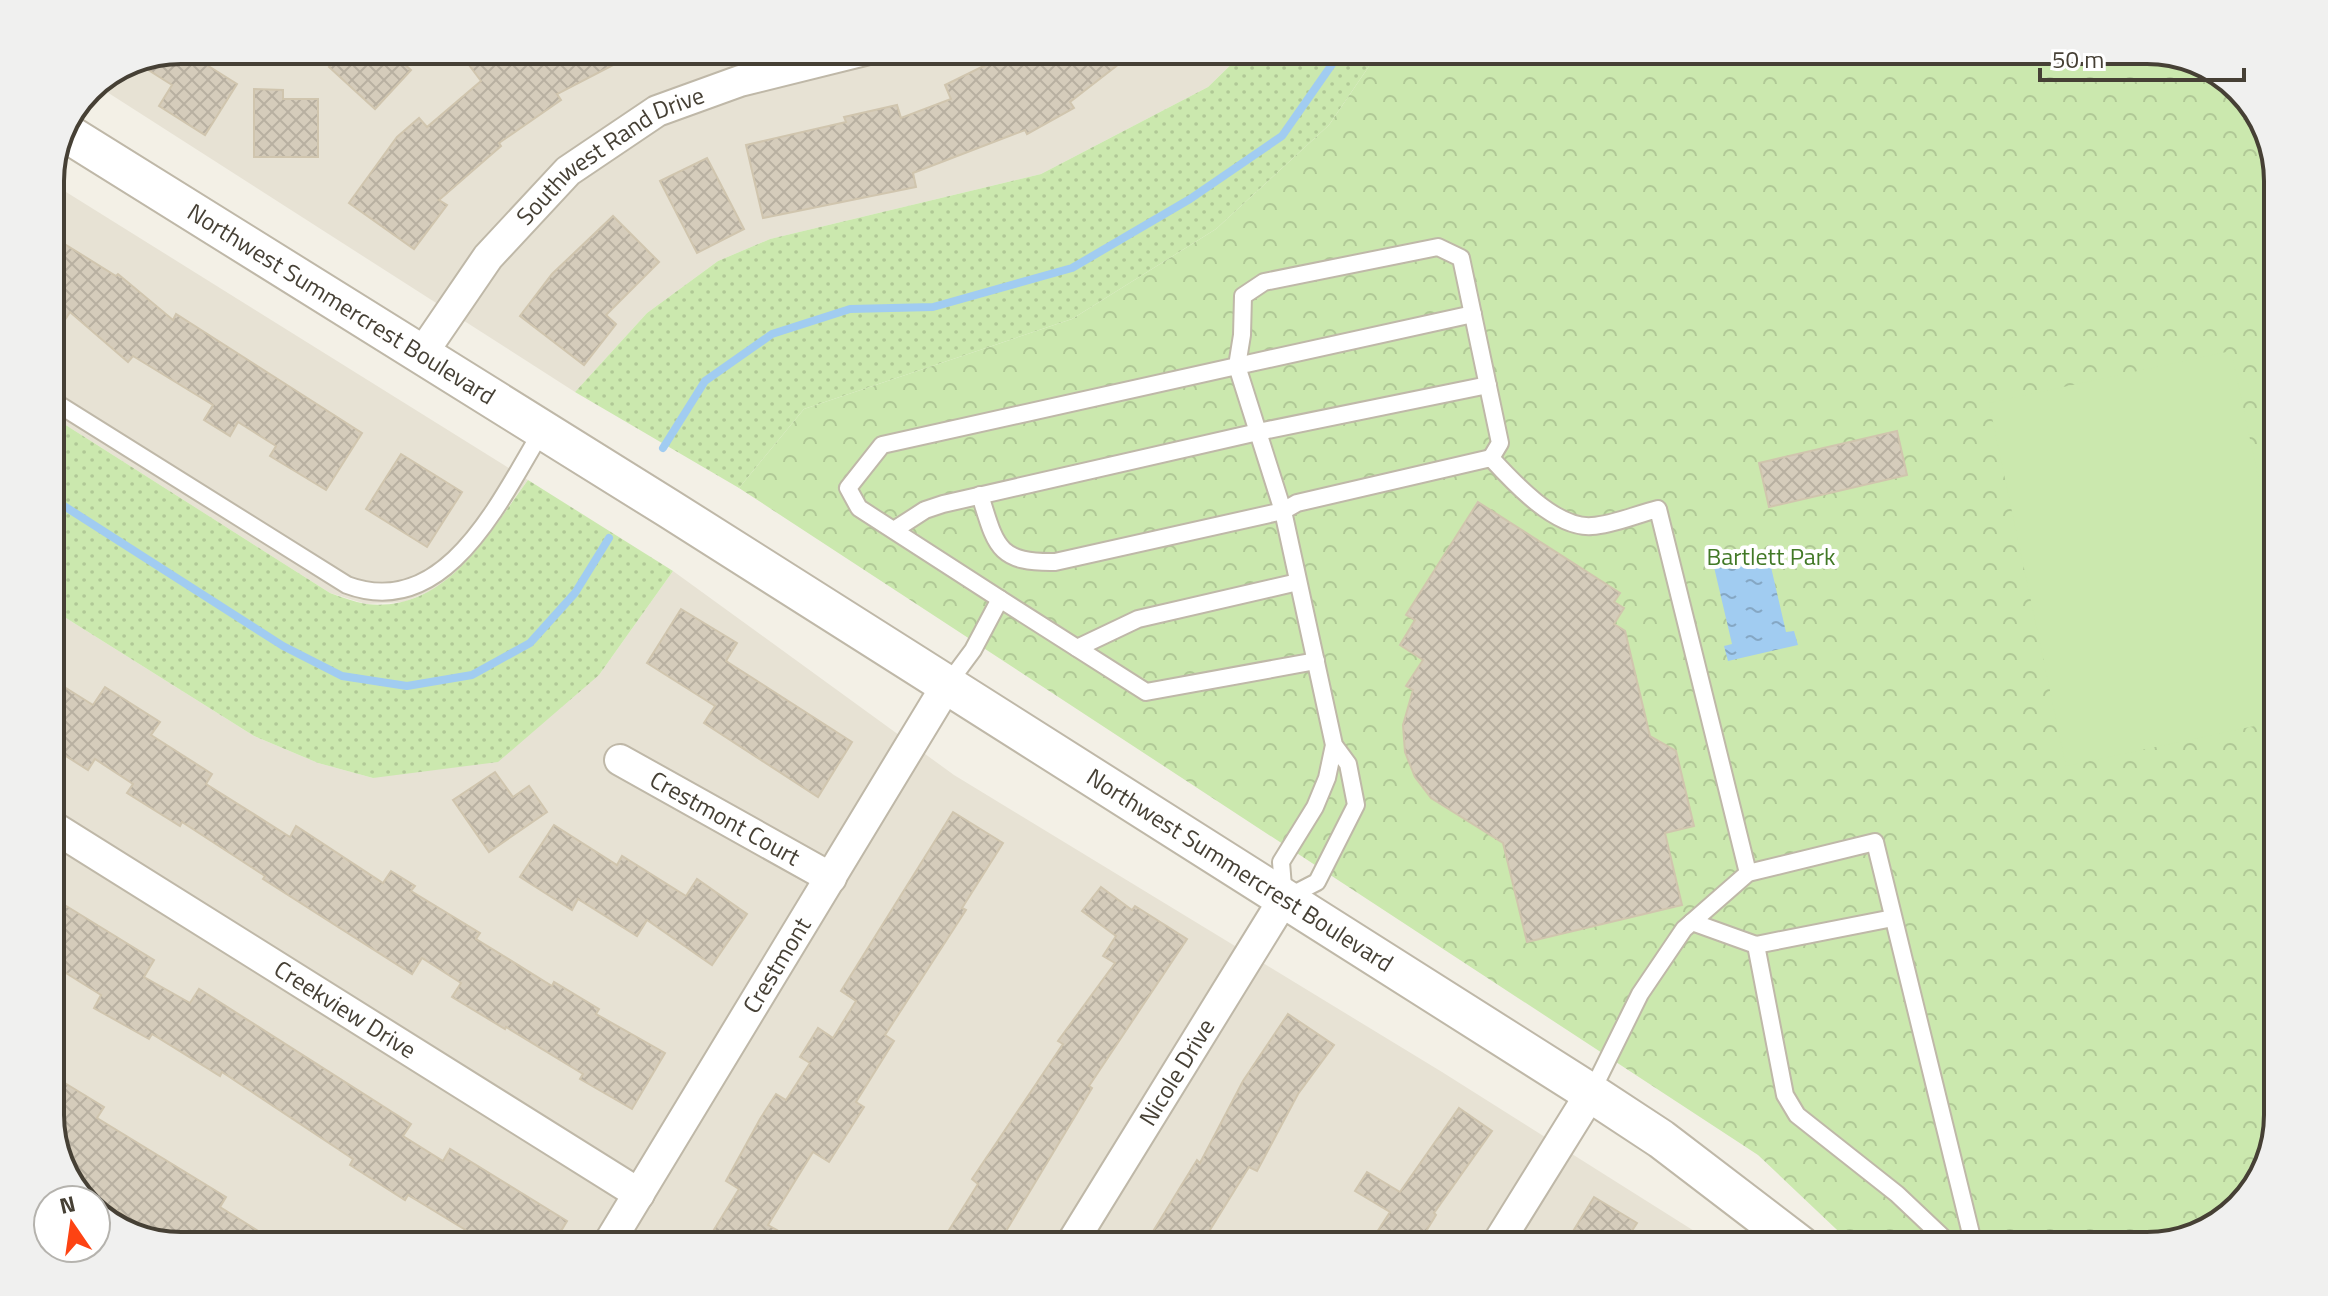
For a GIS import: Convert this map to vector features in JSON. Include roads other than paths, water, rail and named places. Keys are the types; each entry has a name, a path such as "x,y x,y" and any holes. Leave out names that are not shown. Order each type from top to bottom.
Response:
{"street":[{"name":"Southwest Rand Drive","path":"421,355 488,257 568,171 657,111 740,81 809,64"},
{"name":"Northwest Summercrest Boulevard","path":"73,137 668,508 1591,1093 1661,1139 1783,1232"},
{"name":"Crestmont","path":"616,1232 947,685"},
{"name":"Crestmont Court","path":"620,760 831,878"},
{"name":"Creekview Drive","path":"64,834 639,1194"},
{"name":"Nicole Drive","path":"1079,1232 1284,899"},
{"path":"1505,1232 1591,1093"}],"lane":[{"path":"980,495 994,542 1006,556 1032,562 1055,562 1283,511 1297,503 1491,458 1500,443 1461,258 1438,247 1264,282 1243,296 1237,366 1283,511 1334,745 1327,778 1315,807 1281,862 1284,899 1317,882 1356,805 1348,764 1334,745"},
{"path":"1316,661 1146,692 859,508 848,488 882,445 1473,314"},
{"path":"894,530 925,510 980,495 1258,432 1488,385"},
{"path":"64,408 347,585 367,593 415,587 455,560 481,529 542,431"},
{"path":"1491,458 1543,508 1575,525 1591,526 1658,509 1748,873"},
{"path":"1077,648 1138,619 1298,582"},
{"path":"947,685 973,650 1000,599"},
{"path":"1591,1093 1640,994 1692,922 1748,873 1875,842 1971,1232"},
{"path":"1692,922 1756,945 1893,918"},
{"path":"1756,945 1785,1095 1797,1115 1897,1194 1937,1232"}],"water":[{"path":"1768,554 1786,632 1794,631 1798,645 1728,661 1724,646 1732,644 1714,567"}],"waterway":[{"path":"663,448 705,381 772,334 850,309 933,307 1072,268 1190,199 1282,136 1332,64"},
{"path":"64,506 283,646 342,676 407,686 472,675 530,643 575,593 609,538"}],"park label":[{"name":"Bartlett Park","path":"1771,557"}]}
